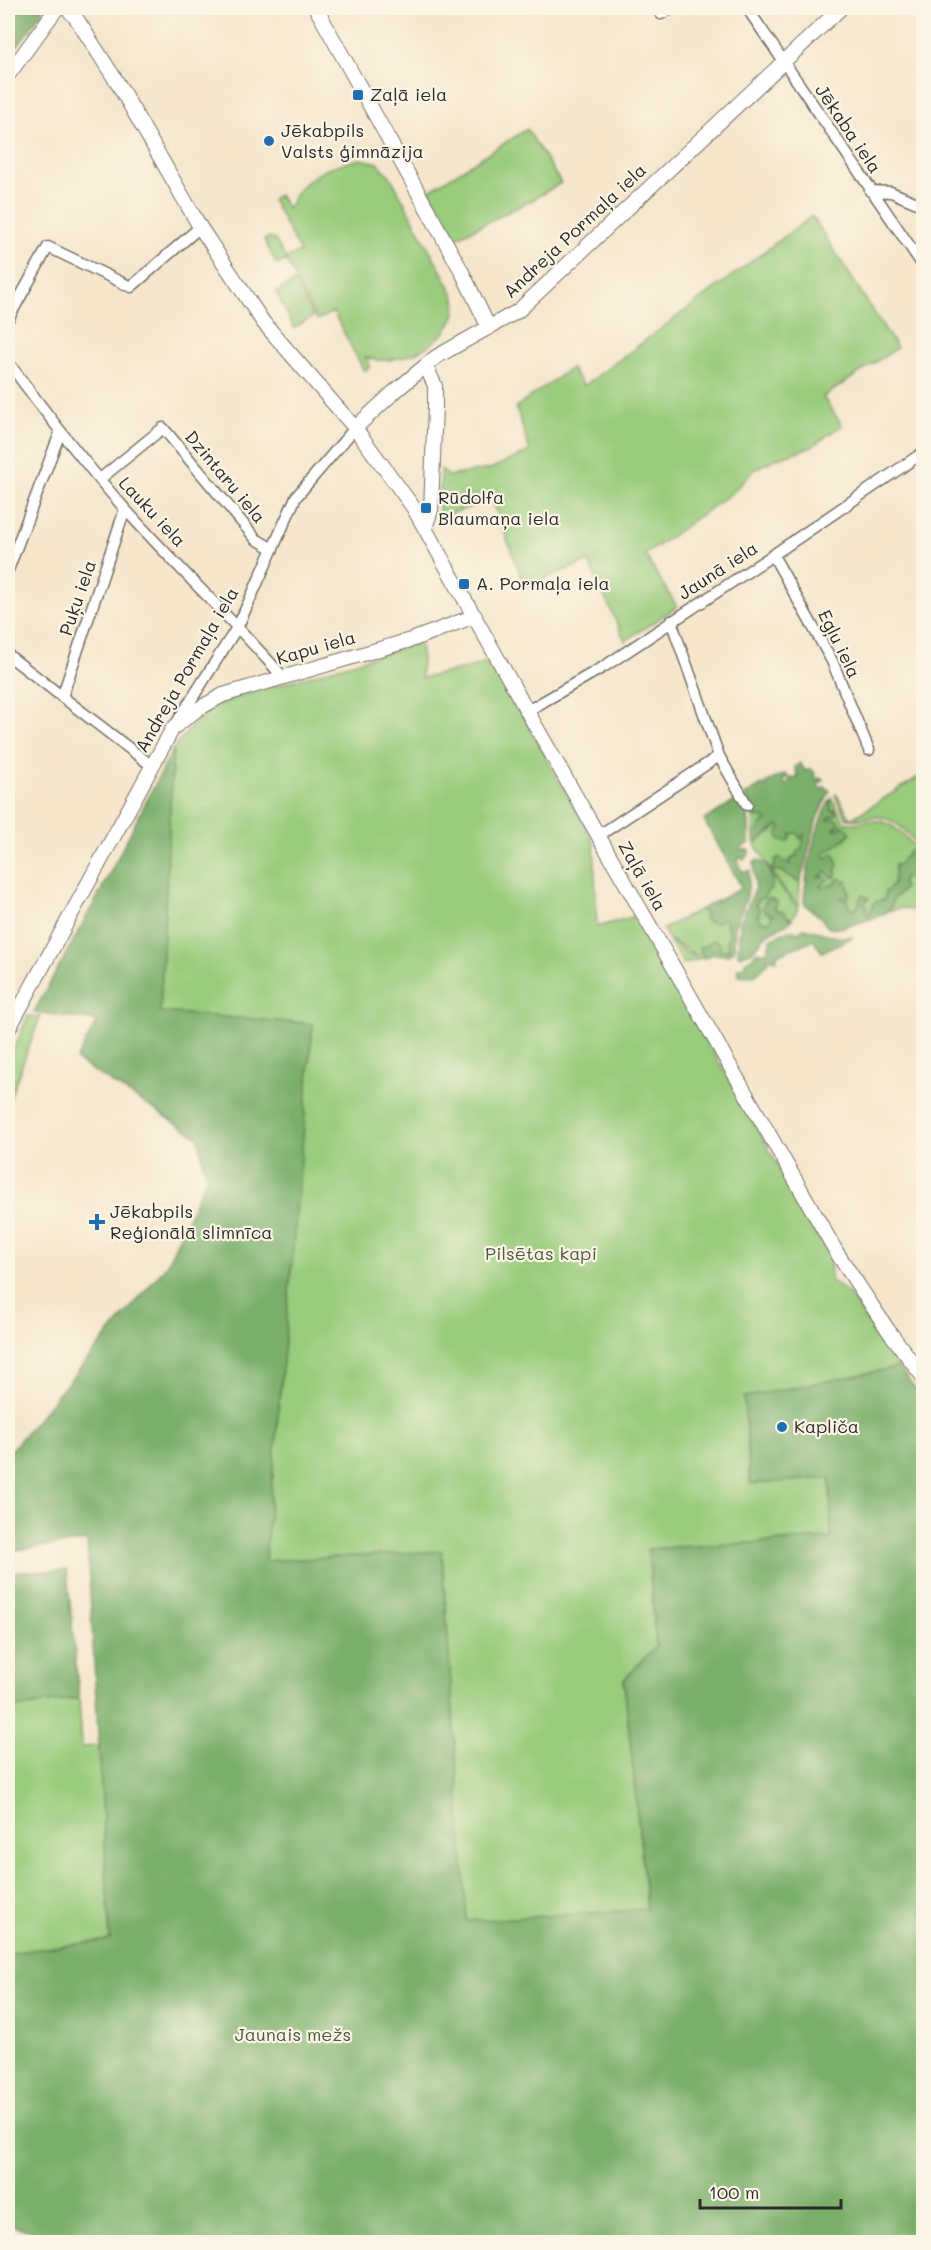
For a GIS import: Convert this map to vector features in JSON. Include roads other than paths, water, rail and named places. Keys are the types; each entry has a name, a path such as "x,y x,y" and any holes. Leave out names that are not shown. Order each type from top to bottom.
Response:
{"street":[{"path":"8,75 57,8"},
{"path":"67,8 117,82 200,227 263,322 355,428 399,486 425,528"},
{"path":"316,8 446,241 479,303 489,328"},
{"path":"657,8 661,14 673,8"},
{"name":"Jēkaba iela","path":"747,8 924,267"},
{"name":"Andreja Pormaļa iela","path":"9,1023 173,728 238,626 296,496 355,428 393,393 447,350 510,316 530,300 841,8"},
{"path":"870,191 891,192 924,206"},
{"path":"8,319 48,247 131,287 200,227"},
{"name":"Lauku iela","path":"8,362 60,433 125,509 238,626 282,676"},
{"path":"425,528 431,510 435,406 435,386 426,366"},
{"name":"Dzintaru iela","path":"100,479 163,428 256,539 273,549"},
{"path":"8,570 60,433"},
{"name":"Jaunā iela","path":"527,711 605,666 923,453"},
{"name":"Puķu iela","path":"62,697 125,509"},
{"name":"Zaļā iela","path":"425,528 837,1253 888,1330 924,1378"},
{"name":"Egļu iela","path":"773,555 832,661 869,750"},
{"name":"Kapu iela","path":"173,728 198,709 223,695 414,639 475,616"},
{"path":"671,621 719,756 747,806"},
{"path":"8,655 152,766"},
{"path":"598,836 719,756"}],"place":[{"name":"Zaļā iela","path":"358,95"},
{"name":"Jēkabpils Valsts ģimnāzija","path":"269,141"},
{"name":"Rūdolfa Blaumaņa iela","path":"426,508"},
{"name":"A. Pormaļa iela","path":"464,584"},
{"name":"Jēkabpils Reģionālā slimnīca","path":"97,1222"},
{"name":"Kapliča","path":"782,1427"}],"park label":[{"name":"Pilsētas kapi","path":"541,1254"},
{"name":"Jaunais mežs","path":"293,2035"}]}
